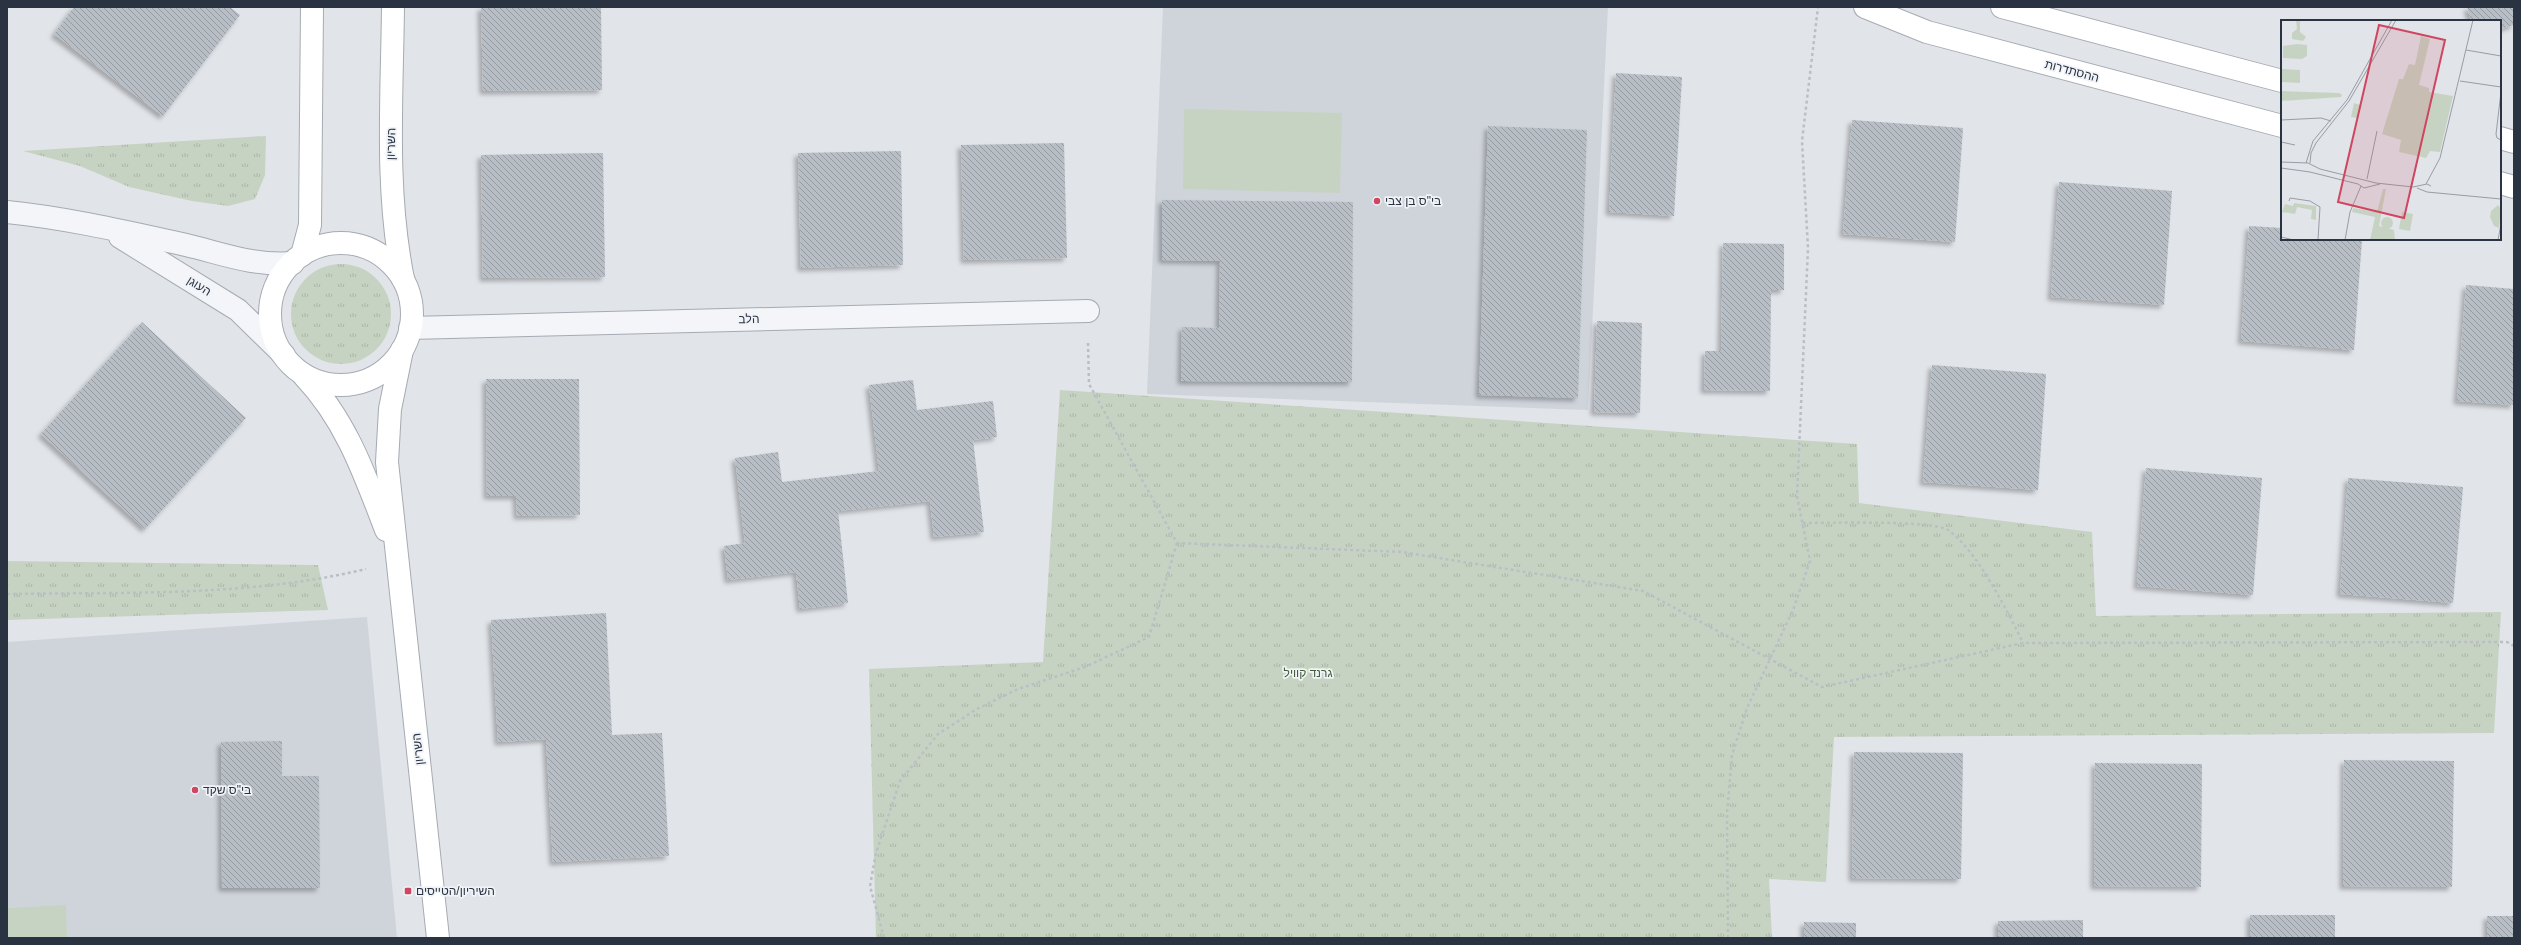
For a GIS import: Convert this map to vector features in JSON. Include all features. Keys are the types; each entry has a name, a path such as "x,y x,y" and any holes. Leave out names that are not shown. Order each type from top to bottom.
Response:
{"street":[{"path":"298,259 310,225 312,7"},
{"name":"השריון","path":"393,7 391,190 395,241 403,280"},
{"name":"ההסתדרות","path":"1865,7 1927,32 2281,126"},
{"path":"2002,7 2281,81"},
{"path":"2501,138 2514,142"},
{"path":"2501,183 2514,187"},
{"name":"העוגן","path":"7,212 36,214 105,227 240,260 269,265 298,259"},
{"name":"העוגן","path":"105,227 238,310 284,355"},
{"path":"347,243 358,245 379,255 396,270 403,280 411,303 410,328 402,350 395,360 378,375 356,383 345,385 322,382 301,372 284,355 272,327 271,307 280,279 298,259 312,249 347,243"},
{"name":"הלב","path":"410,328 1088,311"},
{"name":"השריון","path":"402,350 390,409 387,462 438,938"},
{"name":"השריון","path":"301,372 321,394 340,421 366,476 398,561"}],"path":[{"path":"1728,938 1727,814 1732,755 1746,708 1793,610 1810,561 1797,496 1808,248 1802,141 1818,7"},
{"path":"884,938 870,886 876,853 900,781 938,734 977,709 1018,689 1085,667 1149,637 1177,543 1089,384 1088,311"},
{"path":"1803,523 1922,524 1947,529 1964,546 2009,615 2023,643"},
{"path":"1177,543 1402,552 1643,591 1822,687 2023,643 2507,642 2514,646"},
{"path":"7,594 191,591 268,586 321,580 398,561"}],"shaded area":[{"name":"בי\"ס בן צבי","path":"1163,7 1608,7 1588,410 1147,394"},
{"name":"בי\"ס שקד","path":"367,617 397,938 7,938 7,642"}],"green space":[{"path":"1184,109 1342,113 1340,193 1183,189"},
{"path":"266,136 265,175 255,199 228,206 192,201 129,187 80,166 23,151"},
{"path":"341,264 360,268 376,279 387,295 391,314 387,333 376,349 360,360 341,364 322,360 306,349 295,333 291,314 295,295 306,279 322,268"},
{"name":"גרנד קוויל","path":"1060,390 1857,444 1859,503 2092,532 2096,616 2501,612 2494,733 1834,737 1826,882 1769,879 1772,938 876,938 869,669 1043,662"},
{"path":"7,561 318,565 328,610 7,620"},
{"path":"66,905 67,938 7,938 7,908"}],"building":[{"path":"74,7 230,7 240,15 163,116 54,34"},
{"path":"481,7 601,7 602,90 483,91"},
{"path":"2467,7 2514,7 2514,25 2501,29 2501,20 2471,20"},
{"path":"1616,73 1682,77 1674,216 1609,212"},
{"path":"1852,120 1963,128 1955,242 1843,234"},
{"path":"1488,126 1587,130 1578,398 1479,395"},
{"path":"1064,143 1067,258 964,260 961,145"},
{"path":"901,151 903,265 801,268 798,153"},
{"path":"603,153 605,277 483,278 481,155"},
{"path":"2059,182 2172,191 2164,305 2051,297"},
{"path":"1162,200 1353,202 1352,382 1181,381 1182,327 1219,328 1220,261 1162,260"},
{"path":"2249,226 2281,228 2281,240 2362,240 2354,350 2241,341"},
{"path":"1723,243 1784,244 1784,290 1771,290 1770,391 1704,390 1705,351 1721,351"},
{"path":"2466,285 2514,289 2514,405 2457,401"},
{"path":"1597,321 1642,323 1640,413 1594,412"},
{"path":"142,322 246,418 145,529 41,434"},
{"path":"1932,365 2046,374 2038,490 1923,482"},
{"path":"486,379 579,379 580,515 517,516 516,496 487,496"},
{"path":"913,380 917,410 993,401 997,437 973,440 984,532 934,537 930,501 838,511 848,603 800,609 796,572 728,580 724,546 745,543 735,458 778,452 782,482 879,471 869,385"},
{"path":"2146,468 2262,478 2253,595 2137,586"},
{"path":"2348,478 2463,487 2453,603 2340,594"},
{"path":"606,613 612,735 662,733 669,856 553,862 546,739 498,742 491,620"},
{"path":"282,741 282,776 319,776 320,888 222,888 221,742"},
{"path":"1854,752 1963,753 1961,879 1852,878"},
{"path":"2344,760 2454,761 2452,887 2343,886"},
{"path":"2095,763 2202,764 2201,887 2094,886"},
{"path":"2250,915 2335,915 2335,938 2250,938"},
{"path":"2487,916 2514,916 2514,938 2487,938"},
{"path":"2083,920 2083,938 1998,938 1998,921"},
{"path":"1804,922 1856,923 1856,938 1804,938"}],"place":[{"name":"בי\"ס בן צבי","path":"1377,201"},
{"name":"בי\"ס שקד","path":"195,790"},
{"name":"השיריון/הטייסים","path":"408,891"}]}
